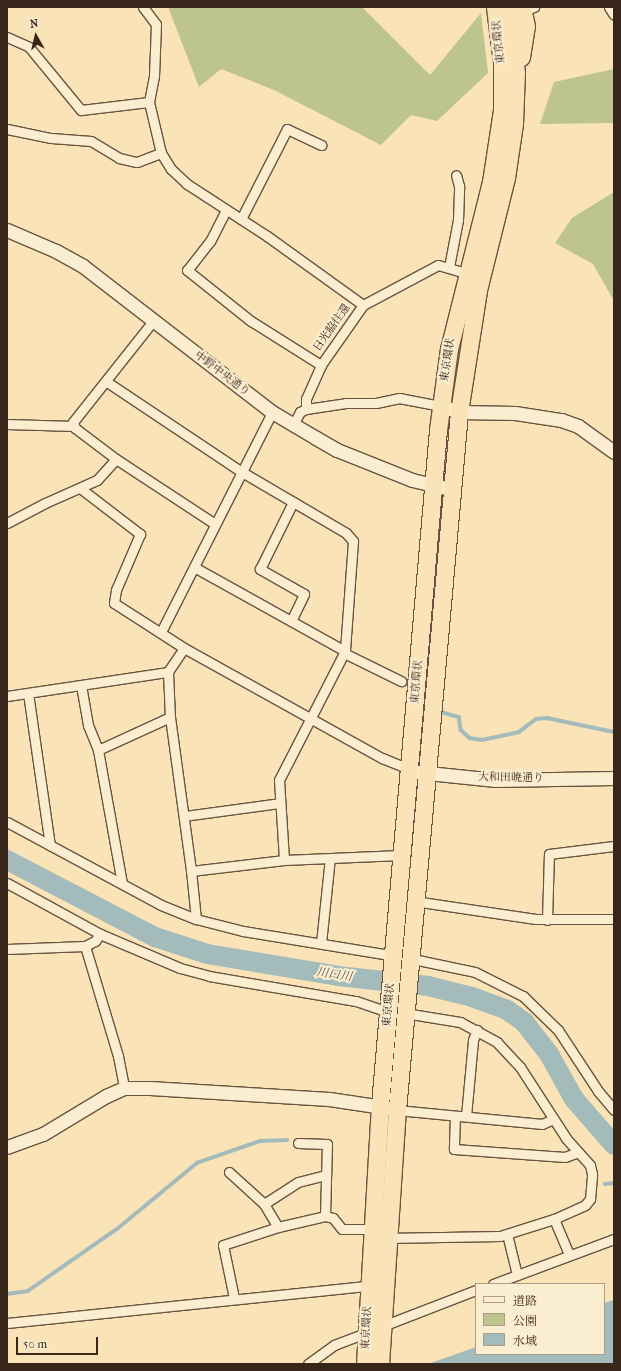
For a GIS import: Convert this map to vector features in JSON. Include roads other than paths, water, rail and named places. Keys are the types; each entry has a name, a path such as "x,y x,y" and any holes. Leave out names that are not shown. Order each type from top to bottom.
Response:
{"highway":[{"name":"東京環状","path":"365,1364 375,1335 388,1237 397,1110 397,1007 393,958 441,406 454,325 469,274 488,198 499,135 502,68 495,7"},
{"name":"東京環状","path":"380,1364 375,1335 370,1286 380,1105 397,1007 409,961 459,412 478,290 509,163 515,117 516,73 526,31 522,8"}],"street":[{"path":"143,7 156,24 154,76 149,102 161,153 171,169 187,184 363,305"},
{"path":"608,7 614,15"},
{"path":"7,37 29,47 81,110 149,102"},
{"path":"240,219 286,129 322,145"},
{"path":"7,130 51,138 91,141 119,158 137,162 161,153"},
{"path":"449,267 458,220 459,186 456,175"},
{"path":"226,210 210,241 187,270 251,321 321,365"},
{"name":"中野中央通り","path":"8,234 56,251 83,266 272,412 293,425 337,450 420,483 451,489"},
{"name":"日光脇往還","path":"293,425 300,412 306,409 306,399 321,365 363,305 438,265 469,274"},
{"path":"74,426 73,422 107,382 153,321"},
{"path":"107,382 242,472 346,533 353,541 344,652 309,718 279,780 284,860"},
{"path":"306,409 346,402 376,403 399,398 441,406 459,412 515,413 561,420 578,426 614,452"},
{"path":"160,632 272,412"},
{"path":"7,424 74,426 116,459 215,524"},
{"path":"7,524 97,480 116,459"},
{"path":"80,488 140,534 116,590 114,602 184,648 382,758 409,769"},
{"path":"291,621 304,594 260,569 293,502"},
{"path":"194,566 344,652 401,681"},
{"path":"184,648 168,672 170,717 192,871 196,919"},
{"path":"7,696 168,672"},
{"path":"81,685 88,724 98,750 122,883"},
{"path":"28,692 50,845"},
{"path":"98,750 170,717"},
{"name":"大和田暁通り","path":"409,769 426,774 496,780 614,778"},
{"path":"184,816 280,803"},
{"path":"7,822 161,905 196,919 225,928 322,943 393,958 475,972 523,996 558,1030 598,1091 614,1110"},
{"path":"547,920 550,854 614,846"},
{"path":"192,871 284,860 401,855"},
{"path":"322,943 330,858"},
{"path":"7,883 100,934 149,957 195,973 397,1007 452,1020 477,1030 497,1042 516,1061 553,1119 592,1169 590,1199 585,1205 554,1219 500,1236 388,1237 384,1240 380,1249 378,1280 370,1286 234,1298 7,1323"},
{"path":"414,902 547,920 614,919"},
{"path":"7,949 85,946 95,941 100,934"},
{"path":"85,946 118,1056 124,1088"},
{"path":"466,1116 473,1040 477,1030"},
{"path":"7,1147 43,1134 106,1096 124,1088 150,1088 380,1105 397,1110 542,1124 553,1119"},
{"path":"455,1116 454,1149 565,1157 578,1152"},
{"path":"298,1143 327,1144 325,1216"},
{"path":"229,1172 264,1204 278,1227"},
{"path":"264,1204 298,1182 326,1175"},
{"path":"234,1298 223,1245 278,1227 325,1216 333,1218 342,1229 372,1229"},
{"path":"554,1219 568,1254"},
{"path":"507,1234 516,1275"},
{"path":"496,1283 568,1254 614,1239"},
{"path":"308,1364 334,1345 375,1335 475,1290"}],"water":[{"path":"614,1300 614,1364 428,1364 475,1347 475,1355 605,1355 605,1303"}],"waterway":[{"path":"441,712 459,717 461,730 470,738 482,740 519,732 536,719 547,718 614,732"},
{"name":"川口川","path":"7,860 155,937 207,954 338,976 428,986 472,997 507,1010 524,1022 549,1054 574,1099 614,1145"},
{"path":"7,1294 28,1291 117,1229 197,1163 260,1141 287,1140"},
{"path":"605,1184 614,1183"}]}
